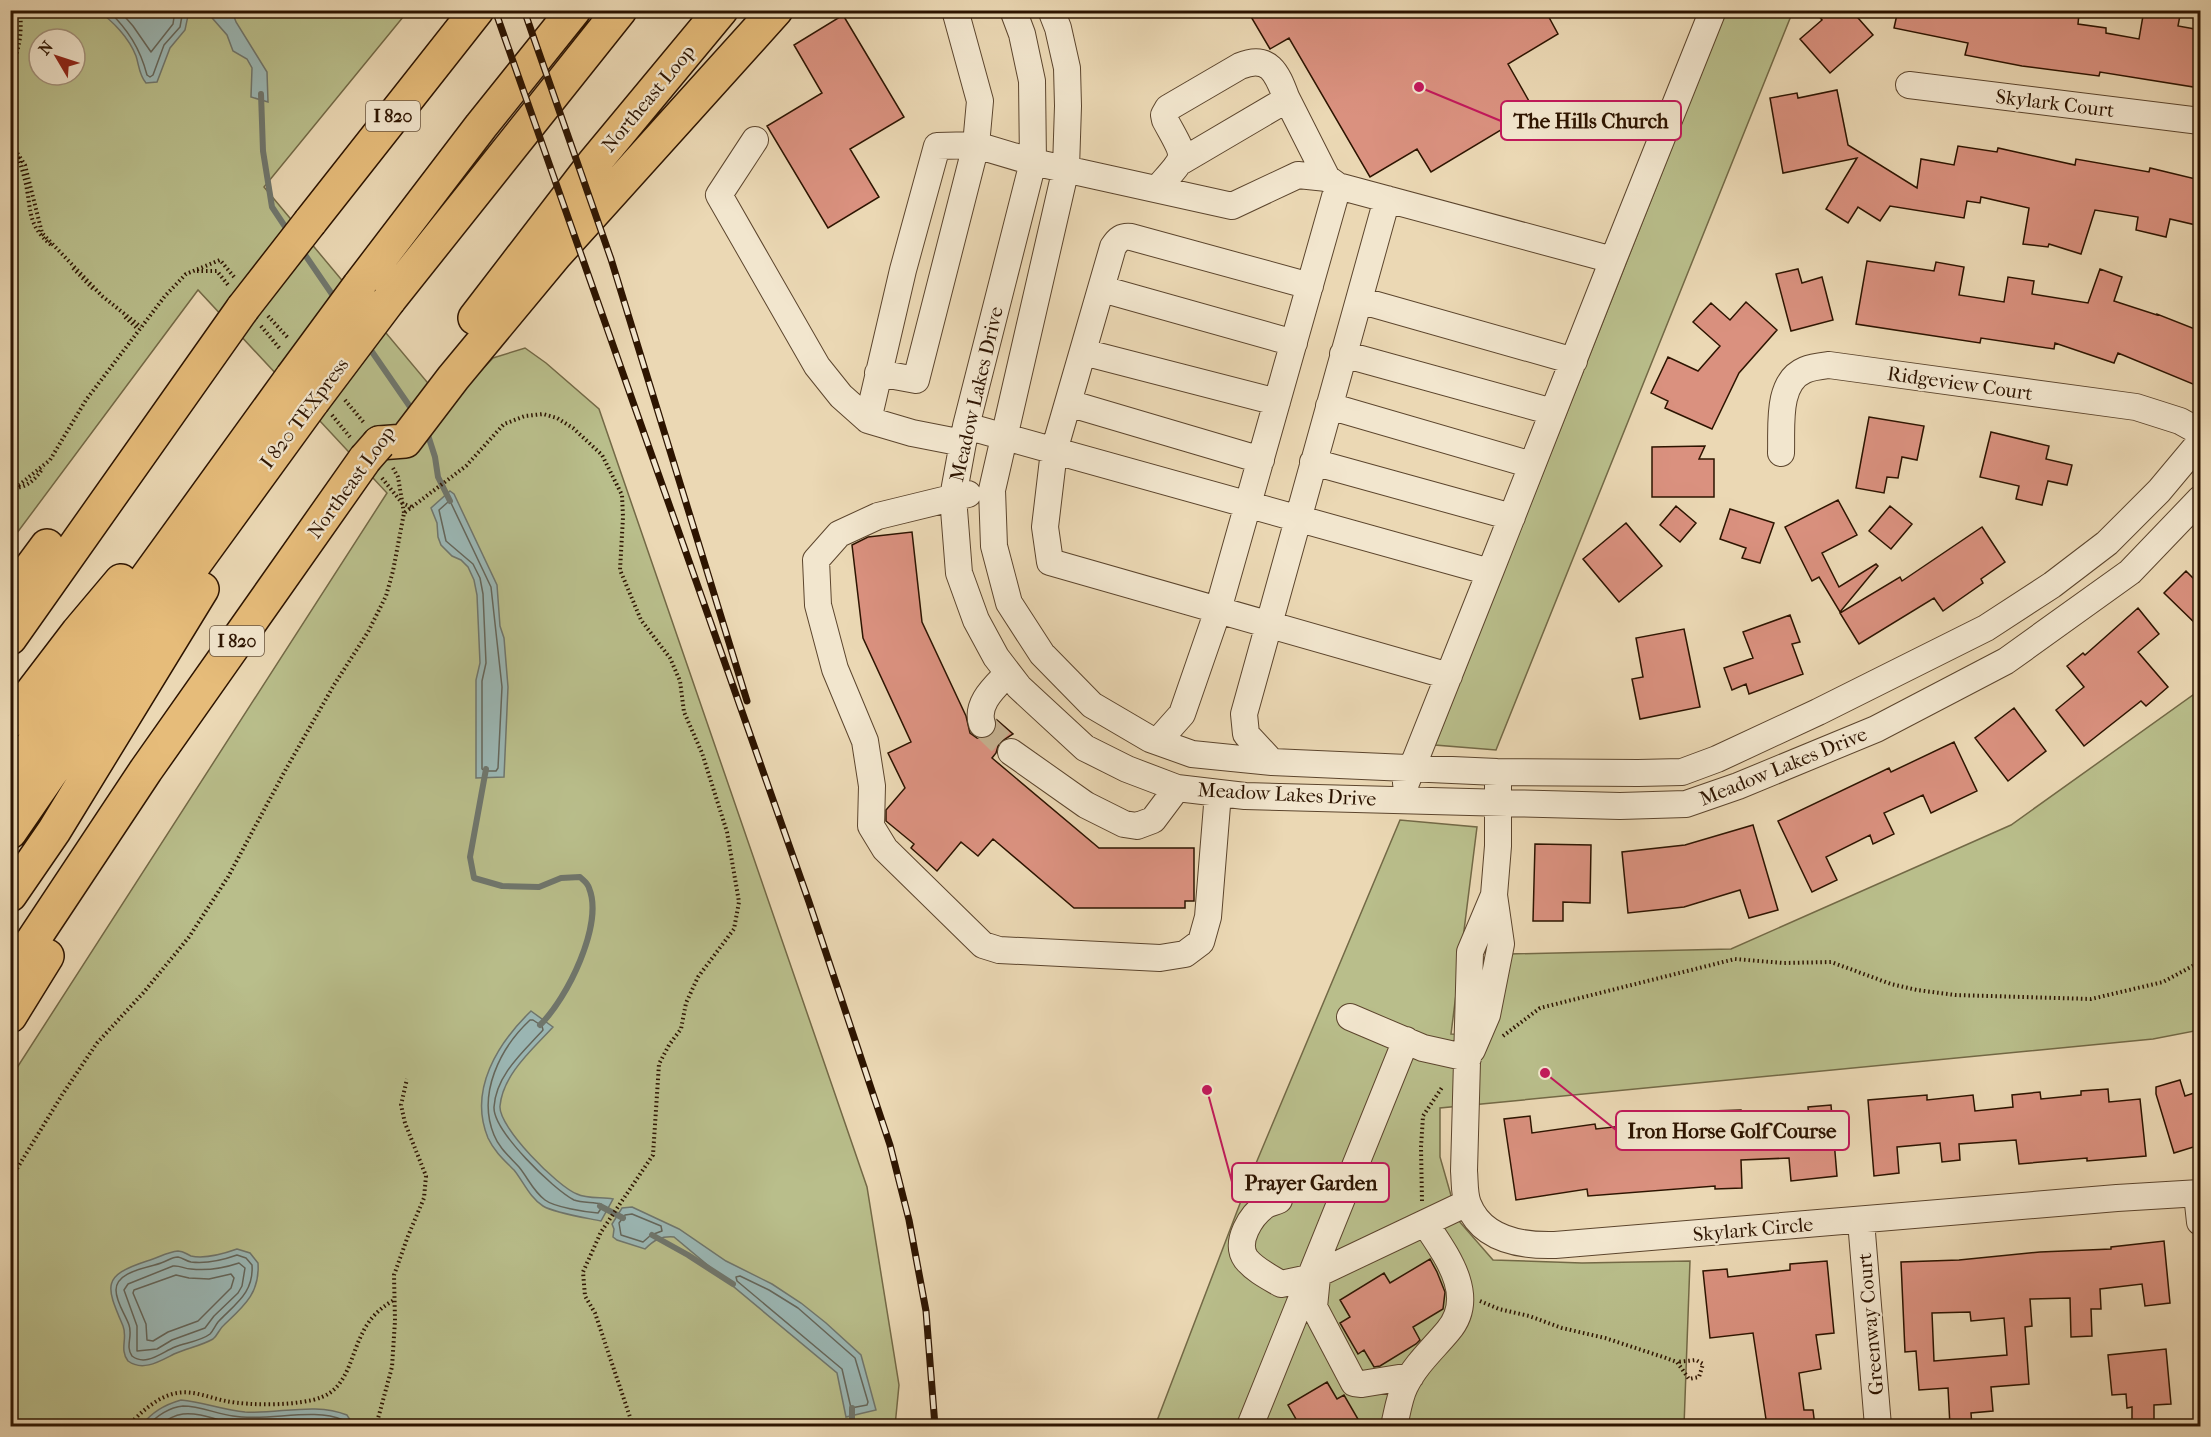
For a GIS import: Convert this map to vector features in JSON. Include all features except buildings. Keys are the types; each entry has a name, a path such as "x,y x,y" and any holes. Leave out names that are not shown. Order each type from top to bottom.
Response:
{"highway":[{"name":"I 820","path":"10,638 241,311 477,10"},
{"name":"I 820 TEXpress","path":"10,832 238,503 359,286 480,126 574,10"},
{"name":"I 820 TEXpress","path":"10,778 117,620 189,521 302,389 389,300 620,10"},
{"name":"Northeast Loop","path":"10,975 153,760 372,451 447,371 594,163 721,10"},
{"path":"447,371 776,10"},
{"path":"10,596 219,316 241,311"},
{"path":"10,895 54,831 204,584 238,503"},
{"path":"10,721 78,632 143,555 189,521"},
{"path":"10,1016 103,866 110,825"}],"street":[{"path":"878,373 916,380 976,145 980,101 955,10"},
{"name":"Meadow Lakes Drive","path":"1013,10 1022,34 1032,81 1033,162 964,435 953,497 959,573 976,620 996,657 1008,673 1043,710 1085,748 1127,769 1177,788 1245,796 1620,806 1686,804 1738,786 1876,729 2006,661 2071,617 2130,572 2200,499"},
{"name":"Meadow Lakes Drive","path":"1051,10 1058,28 1066,68 1068,106 1066,168 992,490 994,546 1009,603 1042,654 1092,705 1118,722 1192,754 1272,762 1497,772 1682,772 1717,759 1808,717 1986,628 2052,585 2106,543 2159,491 2200,442"},
{"path":"1400,800 1713,10"},
{"path":"1158,741 1182,714 1218,610 1310,286 1333,182 1280,82 1270,66 1261,62 1249,62 1168,108 1164,120 1182,152 1182,161"},
{"name":"Skylark Court","path":"1909,85 2200,121"},
{"path":"1157,189 1182,161 1281,105 1286,97"},
{"path":"755,140 718,195 817,366 841,396 868,420 912,433 1004,437 1490,572"},
{"path":"868,420 903,270 938,146 976,145 1033,162 1232,206 1298,175 1333,182 1386,199 1614,260"},
{"path":"1272,762 1246,734 1244,714 1386,199"},
{"path":"1310,286 1125,236 1118,240 1113,247 1054,451 1045,527 1050,562 1449,676"},
{"path":"1102,288 1294,343"},
{"path":"1359,300 1574,361"},
{"path":"1083,352 1277,402"},
{"path":"1343,354 1554,412"},
{"name":"Ridgeview Court","path":"1781,453 1784,399 1792,379 1804,370 1828,365 2136,407 2180,421 2200,432"},
{"path":"1068,403 1261,460"},
{"path":"1329,406 1532,465"},
{"path":"1313,462 1512,517"},
{"path":"992,490 953,497 878,516 839,534 816,560 818,604 835,669 865,741 872,786 871,826 885,849 983,945 999,950 1160,958 1185,954 1201,942 1208,917 1218,793"},
{"path":"982,724 979,717 986,697 1008,673"},
{"path":"1011,753 1086,805 1124,824 1137,826 1153,820 1177,788"},
{"path":"1279,1200 1266,1205 1246,1228 1242,1245 1245,1257 1255,1267 1281,1284 1313,1276 1467,1203 1464,1171 1468,1058 1487,1015 1501,944 1494,895 1498,846 1497,772"},
{"path":"1350,1017 1423,1048 1468,1058"},
{"path":"1250,1426 1313,1276 1406,1040"},
{"path":"2199,1194 2200,1222"},
{"name":"Skylark Circle","path":"1467,1203 1477,1219 1492,1233 1512,1242 1533,1246 1861,1221 2117,1198 2199,1194"},
{"name":"Greenway Court","path":"1861,1221 1878,1426"},
{"path":"1394,1426 1404,1388 1411,1376 1450,1329 1461,1310 1460,1292 1448,1258 1425,1223"},
{"path":"1313,1276 1314,1307 1354,1383 1362,1384 1411,1376"}],"path":[{"path":"10,60 16,39 14,10"},
{"path":"10,70 19,52 20,10"},
{"path":"10,142 25,165 42,233 102,296 141,327"},
{"path":"10,142 18,154 26,182 30,216 40,236 66,259 81,278 138,329 101,378 39,475 22,487 10,488"},
{"path":"10,1180 97,1043 144,992 189,937 228,877 285,769 334,684 369,632 386,596 404,513 466,466 504,424 525,416 543,414 557,418 573,428 602,455 622,495 620,570 641,620 670,658 680,681 684,712 714,788 728,832 739,902 734,929 698,978 686,1003 681,1029 659,1064 653,1155 601,1232 583,1272 585,1296 596,1313 633,1426"},
{"path":"1425,1223 1421,1194 1421,1147 1424,1116 1438,1092 1468,1058 1490,1047 1540,1008 1735,959 1783,963 1831,962 1891,984 1955,995 2091,999 2163,982 2200,962"},
{"path":"376,1426 392,1367 394,1275 424,1198 426,1176 405,1123 401,1105 406,1079"},
{"path":"1460,1292 1499,1309 1623,1344 1677,1362 1696,1360 1702,1364 1699,1377 1689,1379 1677,1362"},
{"path":"128,1426 155,1402 175,1393 190,1392 243,1404 267,1404 322,1397 341,1383 362,1333 374,1316 395,1300"}],"green space":[{"path":"11,11 408,11 264,187 447,406 493,358 525,348 599,409 867,1187 899,1385 895,1426 11,1426 11,1077 387,493 198,290 11,541"},
{"path":"1726,11 1793,11 1496,750 1435,745"},
{"path":"2200,690 2200,1030 2153,1039 1440,1108 1440,1157 1458,1220 1493,1260 1582,1263 1690,1261 1684,1426 1155,1426 1249,1180 1400,820 1477,827 1451,1034 1489,1035 1509,954 1731,949 2011,825"}],"water":[{"path":"98,11 189,11 185,30 170,48 157,82 146,83 136,56 125,36"},
{"path":"206,11 232,11 236,22 267,72 268,102 251,97 252,68 247,59 233,51 227,35"},
{"path":"450,491 454,494 497,585 508,687 504,777 476,778 476,680 480,663 477,595 468,567 441,545 437,523 431,508"},
{"path":"531,1011 553,1027 528,1053 507,1083 500,1106 502,1116 518,1141 544,1169 568,1189 585,1197 613,1199 601,1221 548,1209 538,1203 488,1138 483,1120 484,1085 498,1053"},
{"path":"632,1207 679,1229 726,1261 772,1284 826,1323 861,1355 876,1410 846,1417 837,1373 674,1237 658,1239 645,1249 613,1237 612,1224 622,1208"},
{"path":"237,1249 250,1253 258,1263 256,1283 244,1305 215,1337 151,1364 140,1366 128,1361 124,1352 124,1330 111,1292 111,1284 115,1278 132,1266 174,1252 180,1251 191,1256 202,1257"},
{"path":"181,1400 245,1412 322,1409 347,1415 354,1426 141,1426 159,1410"}],"waterway":[{"path":"261,94 263,151 272,207 290,234"},
{"path":"301,249 336,300"},
{"path":"368,346 415,414"},
{"path":"426,429 435,457 438,477 450,501"},
{"path":"486,769 470,857 474,878 502,886 539,887 561,878 580,877 587,883 592,903 591,921 580,960 561,998 540,1025"},
{"path":"600,1206 623,1218"},
{"path":"652,1235 733,1284"},
{"path":"852,1408 852,1426"}],"tunnel":[{"path":"982,724 1011,752"}],"railway":[{"path":"495,10 809,902 890,1145 909,1220 926,1311 935,1426"},
{"path":"524,10 611,259 747,701"}],"place":[{"name":"The Hills Church","path":"1419,87"},
{"name":"Iron Horse Golf Course","path":"1545,1073"},
{"name":"Prayer Garden","path":"1207,1090"}]}
